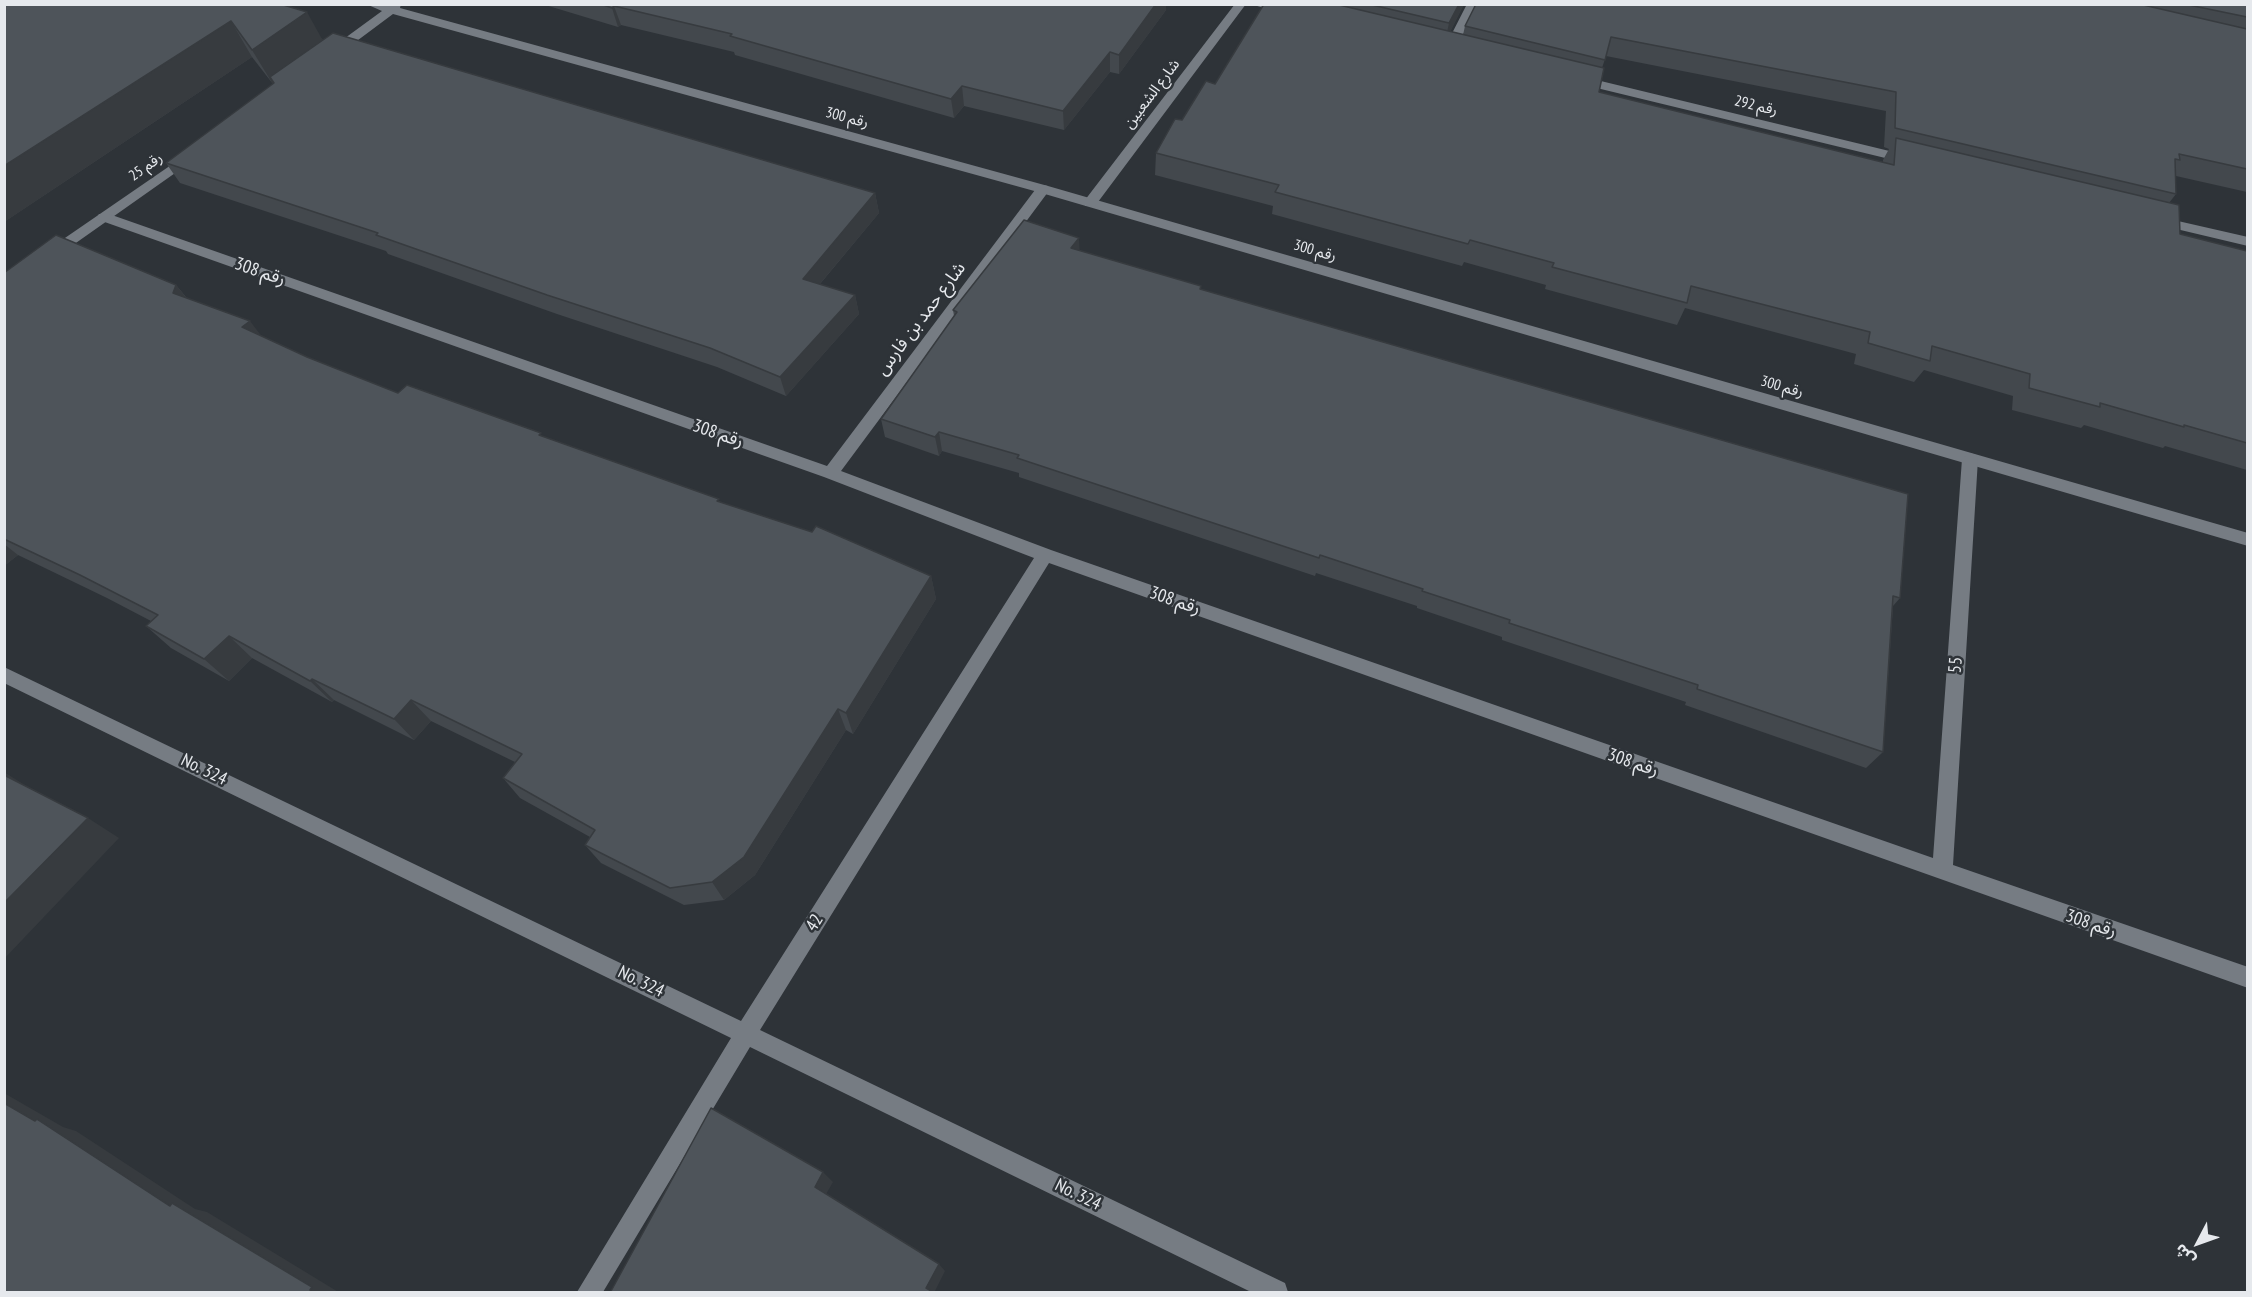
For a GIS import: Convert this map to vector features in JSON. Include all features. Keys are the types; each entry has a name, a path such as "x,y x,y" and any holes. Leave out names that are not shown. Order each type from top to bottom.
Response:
{"street":[{"name":"رقم 300","path":"371,4 395,8 1043,189 2247,540"},
{"name":"شارع الشعبين","path":"1090,203 1241,4"},
{"path":"1255,4 1301,15"},
{"path":"1450,49 1473,4"},
{"path":"325,59 395,8"},
{"name":"رقم 292","path":"1566,77 1924,164"},
{"name":"رقم 25","path":"41,260 200,148"},
{"name":"شارع حمد بن فارس","path":"830,473 1043,189"},
{"name":"رقم 308","path":"104,217 830,473 1045,555 2247,978"},
{"path":"2144,217 2247,242"},
{"name":"55","path":"1942,872 1970,459"},
{"name":"42","path":"589,1293 746,1033 1045,555"},
{"name":"No. 324","path":"4,674 746,1033 1276,1293"}],"building":[{"path":"4,4 280,4 307,12 252,50 231,21 4,166"},
{"path":"601,4 1156,4 1119,55 1110,52 1063,111 962,86 951,99 730,36 732,34"},
{"path":"1264,4 1335,4 1604,68 1599,92 1894,165 1896,138 2179,205 2180,234 2247,251 2247,443 2100,403 2100,407 2029,388 2030,374 1932,346 1930,361 1868,343 1870,332 1691,286 1687,303 1552,267 1554,263 1470,240 1468,244 1275,192 1279,185 1156,153 1175,119 1182,120 1206,81 1215,84"},
{"path":"1368,4 1459,4 1449,23"},
{"path":"1476,4 2139,4 2247,29 2247,169 2179,154 2180,160 2175,159 2176,194 1895,128 1896,92 1611,37 1605,60 1465,26"},
{"path":"2184,4 2247,4 2247,17"},
{"path":"333,33 875,193 803,279 855,295 780,377 710,348 547,295 376,235 378,233 166,163 274,83 270,77"},
{"path":"1024,220 1079,238 1071,248 1201,286 1200,289 1908,494 1900,598 1893,596 1883,752 1697,689 1698,685 1509,623 1510,620 1422,591 1423,589 1320,555 1319,558 1017,458 1019,455 939,432 935,437 881,419 957,312 953,310"},
{"path":"56,235 176,285 173,293 250,321 242,327 307,357 398,393 407,385 719,499 717,501 812,532 816,526 931,576 846,713 838,709 744,857 712,882 670,888 585,845 595,830 503,778 522,754 411,700 394,719 312,679 310,681 229,636 204,659 146,626 158,615 4,539 4,273"},
{"path":"4,775 88,818 4,903"},
{"path":"4,1103 35,1121 37,1119 170,1206 172,1203 312,1287 310,1290 313,1293 4,1293"},
{"path":"711,1108 823,1172 815,1187 939,1264 926,1288 935,1293 610,1293"}]}
